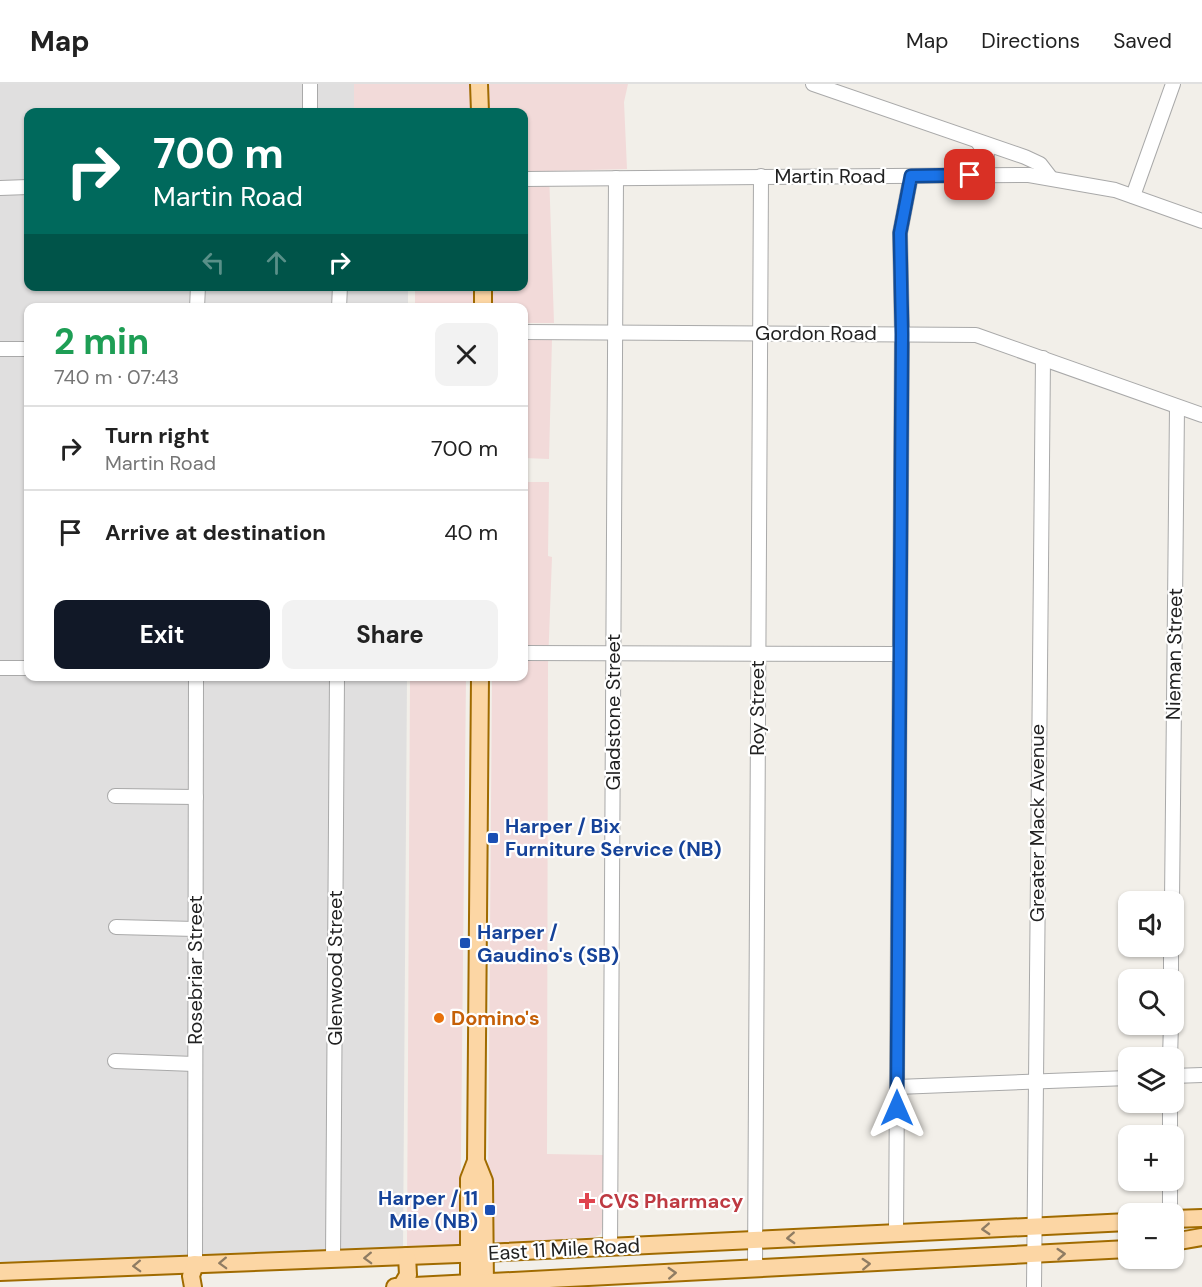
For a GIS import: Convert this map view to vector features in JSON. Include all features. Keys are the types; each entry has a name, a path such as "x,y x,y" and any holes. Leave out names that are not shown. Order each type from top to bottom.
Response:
{"main road":[{"path":"479,84 480,108"},
{"path":"477,1285 477,1253 469,1179 476,1161 480,681"},
{"path":"1184,1220 1202,1218"},
{"name":"East 11 Mile Road","path":"0,1272 477,1253 1118,1223"},
{"path":"1184,1239 1202,1237"},
{"path":"613,1276 621,1265 614,1246"},
{"path":"516,1281 512,1269 519,1251"},
{"name":"East 11 Mile Road","path":"395,1287 477,1285 755,1268 1118,1251"},
{"path":"401,1287 408,1275 407,1256"},
{"path":"193,1287 191,1276 195,1264"}],"street":[{"path":"310,84 310,108"},
{"path":"813,84 1040,164 1050,177"},
{"path":"1133,196 1173,84"},
{"path":"956,175 987,167 987,155 978,142"},
{"name":"Martin Road","path":"528,179 956,175 1050,177 1133,196 1202,221"},
{"name":"Roy Street","path":"755,1240 760,176"},
{"path":"896,1233 902,334 900,233 911,176"},
{"name":"Gladstone Street","path":"614,1246 613,653 616,178"},
{"path":"0,188 24,187"},
{"name":"Gordon Road","path":"528,332 976,335 1202,415"},
{"path":"0,349 24,349"},
{"name":"Greater Mack Avenue","path":"1034,1287 1042,358"},
{"name":"Nieman Street","path":"1172,891 1177,407"},
{"path":"528,653 899,654"},
{"path":"0,668 24,668"},
{"name":"Rosebriar Street","path":"195,1264 196,681"},
{"name":"Glenwood Street","path":"333,1259 337,681"},
{"path":"116,796 196,797"},
{"path":"116,927 195,929"},
{"path":"115,1061 194,1064"},
{"path":"1184,1076 1202,1075"},
{"path":"897,1087 1118,1078"},
{"path":"755,1240 755,1268"}],"shaded area":[{"path":"0,84 354,84 354,108 24,108 24,291 408,291 408,303 24,303 24,681 407,681 403,1251 0,1266"},
{"path":"354,84 628,84 624,102 627,169 549,171 554,323 528,323 528,303 415,303 415,291 528,291 528,108 354,108"},
{"path":"552,339 549,459 528,458 528,340"},
{"path":"528,482 549,482 548,556 552,557 548,664 547,1154 603,1155 601,1234 595,1237 498,1243 490,1236 488,1193 492,681 528,681"},
{"path":"410,681 466,681 460,1245 407,1246"}],"place":[{"name":"Harper / Bix Furniture Service (NB)","path":"493,838"},
{"name":"Harper / Gaudino's (SB)","path":"465,943"},
{"name":"Domino's","path":"439,1018"},
{"name":"CVS Pharmacy","path":"587,1201"},
{"name":"Harper / 11 Mile (NB)","path":"490,1210"}],"route":[{"path":"897,1108 902,334 900,233 910,192 911,176 970,175"}]}
